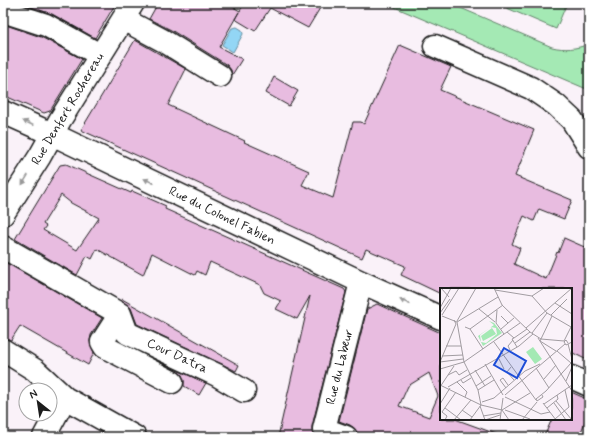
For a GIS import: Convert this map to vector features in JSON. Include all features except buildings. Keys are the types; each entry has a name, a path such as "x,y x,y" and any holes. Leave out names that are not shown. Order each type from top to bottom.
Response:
{"street":[{"path":"3,11 46,25 100,55"},
{"path":"128,11 164,41 220,76"},
{"name":"Rue Denfert Rochereau","path":"3,214 128,11"},
{"path":"435,46 531,88 556,105 572,120 589,147"},
{"name":"Rue du Colonel Fabien","path":"3,112 361,282 440,318"},
{"path":"3,247 120,314"},
{"name":"Rue du Labeur","path":"346,437 324,429 361,282"},
{"name":"Cour Datra","path":"120,314 102,342 105,347 172,382"},
{"name":"Cour Datra","path":"120,314 127,333 218,375 244,391"},
{"path":"3,350 35,370 65,398 135,437"},
{"path":"572,377 589,385"},
{"path":"44,437 65,398"}],"green space":[{"path":"385,3 449,3 552,47 570,48 589,44 589,90"},
{"path":"495,3 567,3 556,29"}],"water":[{"path":"237,27 242,30 243,34 233,52 222,45 232,28"}]}
